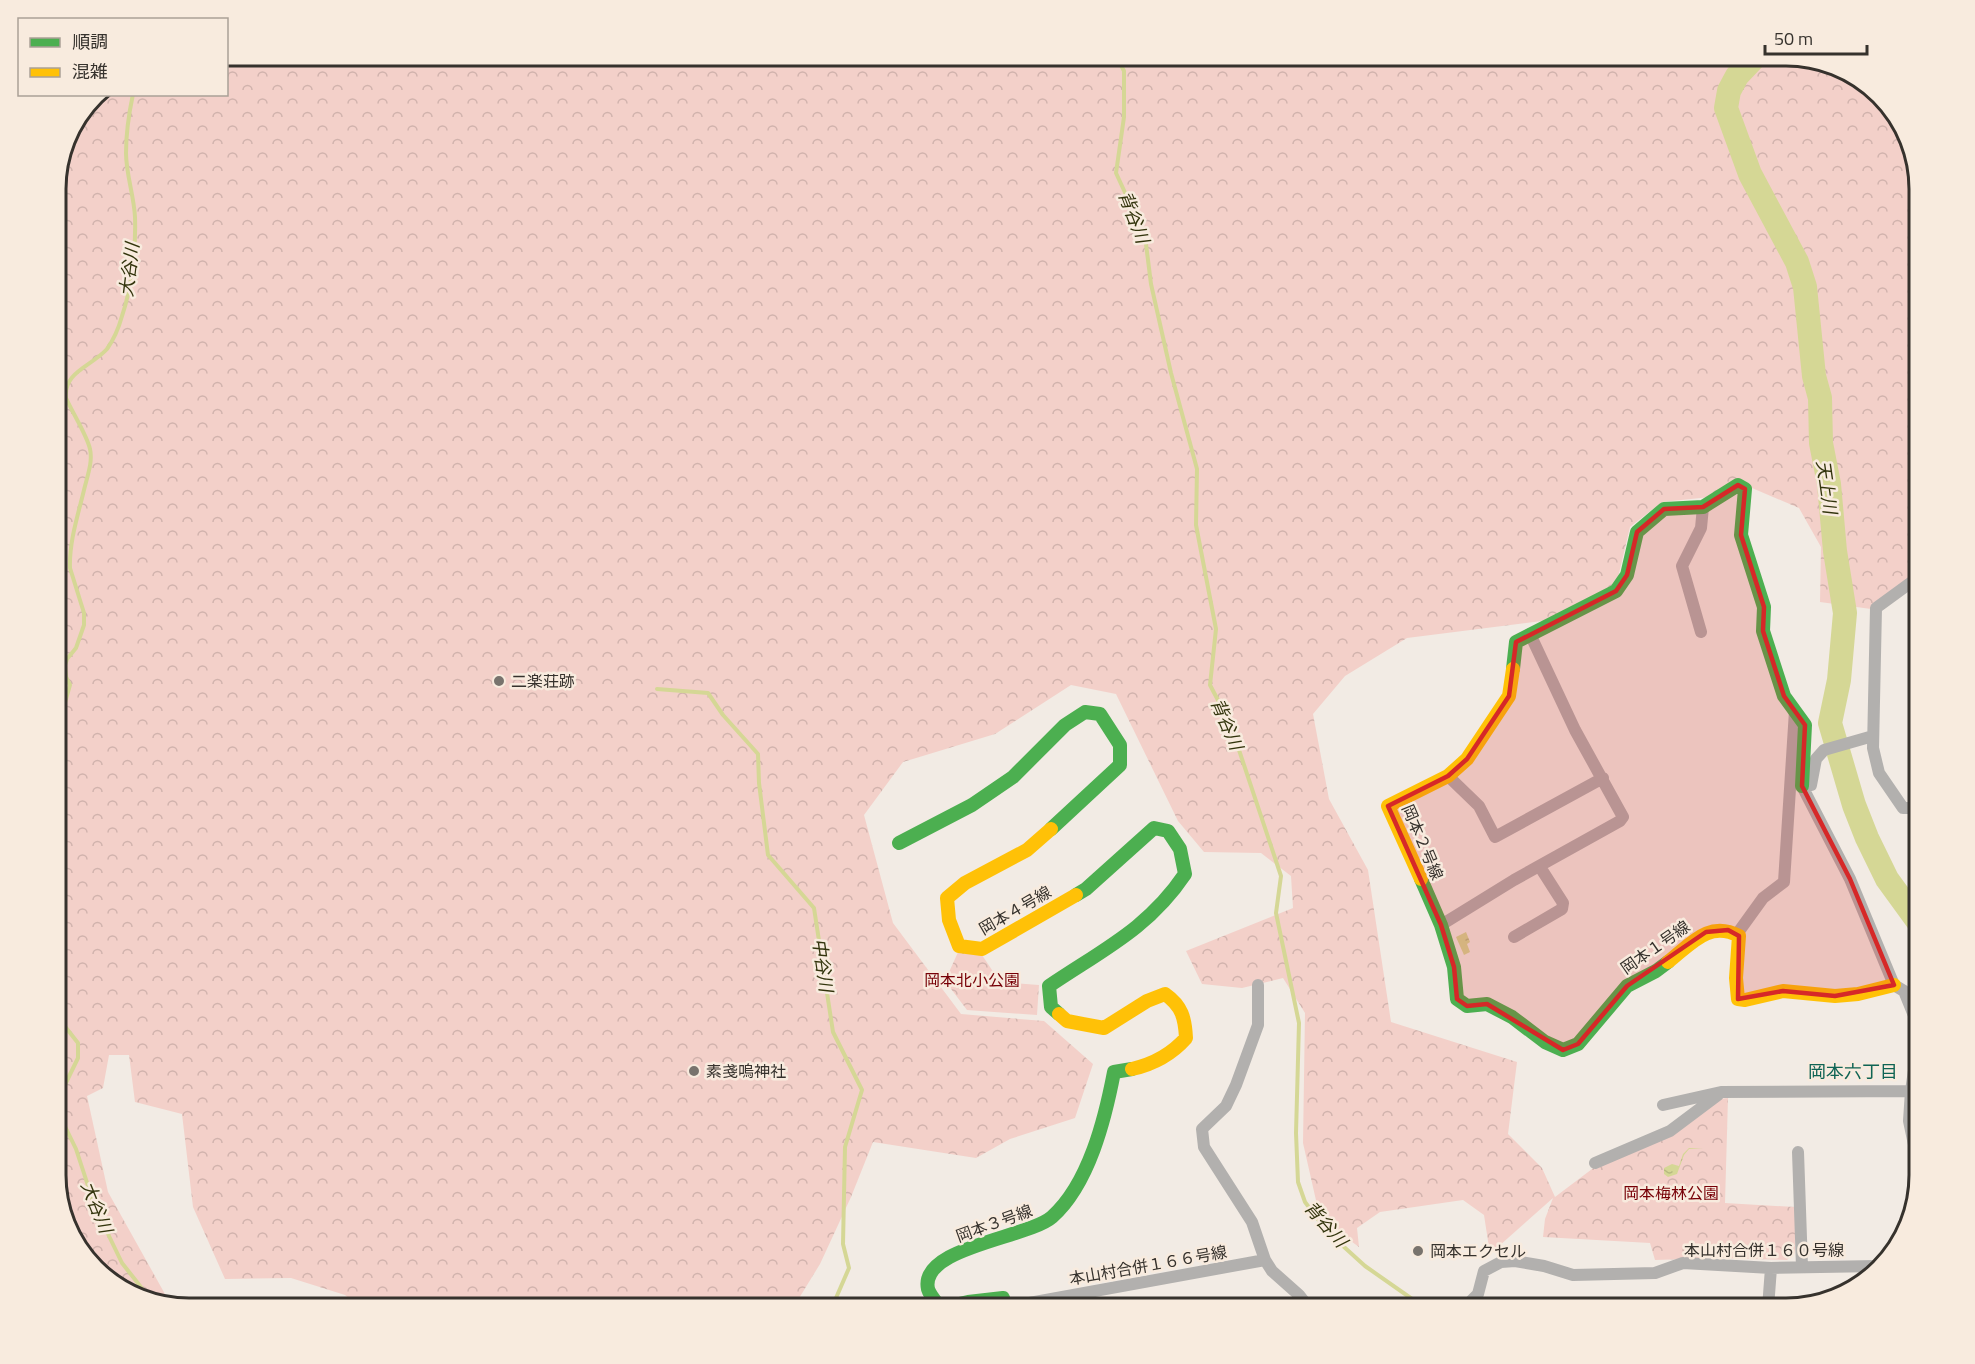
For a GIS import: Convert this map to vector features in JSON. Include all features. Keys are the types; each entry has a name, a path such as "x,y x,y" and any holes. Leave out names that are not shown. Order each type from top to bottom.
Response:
{"street":[{"path":"1603,778 1495,837 1479,806 1449,776 1467,759 1509,696 1516,642 1616,591 1627,575 1637,532 1664,509 1703,507 1738,485 1745,489 1741,535 1764,607 1763,632 1784,696 1805,725 1802,786 1850,879 1894,986"},
{"path":"1701,632 1682,566 1701,528 1703,507"},
{"path":"1909,584 1876,608 1868,737 1879,772 1903,808 1909,808"},
{"path":"1441,925 1623,817 1575,730 1530,634"},
{"path":"1795,711 1784,882 1763,898 1737,934 1739,954 1734,993 1738,999 1744,1000 1783,990 1835,996 1858,994 1894,986 1904,991 1909,1003"},
{"name":"岡本４号線","path":"899,843 972,806 1013,777 1065,725 1085,712 1100,714 1120,745 1120,765 1027,850 965,883 947,898 949,920 959,946 982,949 1086,889 1154,828 1168,831 1180,849 1185,874 1174,892 1142,925 1048,986 1051,1007 1067,1021 1104,1028 1147,1001 1165,994 1177,1001 1182,1011 1186,1038"},
{"path":"1802,786 1811,785 1816,759 1824,750 1868,737"},
{"name":"岡本２号線","path":"1441,925 1388,806 1449,776"},
{"path":"1514,937 1562,909 1563,903 1540,867"},
{"name":"岡本１号線","path":"1441,925 1454,967 1457,999 1467,1006 1487,1004 1512,1017 1545,1042 1563,1050 1578,1044 1627,986 1656,971 1706,932 1728,930 1737,934"},
{"path":"1258,986 1258,1025 1226,1106 1202,1129 1204,1147 1252,1222 1265,1260 1272,1271 1301,1298"},
{"name":"岡本３号線","path":"934,1298 928,1289 929,1275 939,1265 959,1252 1027,1230 1051,1218 1067,1202 1082,1176 1102,1121 1112,1089 1114,1072 1149,1066 1179,1046 1186,1038"},
{"path":"1663,1105 1721,1092 1909,1091"},
{"path":"1595,1163 1670,1131 1721,1092"},
{"path":"1798,1152 1802,1268"},
{"name":"本山村合併１６６号線","path":"1058,1298 1265,1260"},
{"name":"本山村合併１６０号線","path":"1474,1298 1478,1294 1484,1271 1501,1262 1515,1261 1544,1266 1573,1275 1655,1273 1683,1263 1771,1268 1868,1266"},
{"path":"1769,1298 1771,1268"}],"highlighted area":[{"path":"1738,485 1745,489 1741,535 1764,607 1763,631 1784,696 1805,725 1802,786 1850,879 1894,985 1835,996 1783,991 1738,999 1739,936 1728,930 1706,932 1627,986 1578,1044 1563,1050 1487,1004 1467,1006 1457,999 1454,967 1441,925 1388,806 1448,776 1467,759 1509,696 1516,642 1616,591 1627,575 1637,532 1664,509 1703,507"}],"green space":[{"name":"岡本梅林公園","path":"228,66 1786,66 1818,70 1833,75 1861,91 1884,114 1900,142 1905,157 1909,189 1909,582 1871,609 1820,602 1821,547 1799,508 1752,488 1710,497 1662,502 1630,527 1616,586 1550,620 1407,638 1345,676 1313,714 1329,799 1368,870 1391,1022 1517,1062 1508,1134 1542,1168 1555,1197 1596,1166 1717,1099 1728,1098 1725,1203 1795,1207 1795,1253 1787,1260 1718,1258 1655,1260 1650,1243 1543,1237 1545,1219 1553,1198 1490,1254 1484,1215 1463,1200 1380,1212 1357,1228 1359,1247 1320,1218 1303,1143 1305,1013 1283,978 1242,988 1202,984 1186,951 1293,908 1291,876 1261,853 1204,852 1178,821 1116,694 1071,685 995,734 903,762 864,815 893,923 961,1014 1044,1021 1093,1064 1075,1118 1010,1139 976,1158 873,1142 820,1264 799,1298 349,1298 291,1278 225,1279 193,1207 182,1114 135,1102 129,1055 109,1055 103,1088 87,1096 108,1192 166,1296 135,1285 121,1277 91,1250 75,1222 66,1183 66,181 75,142 87,121 109,96 228,96"},
{"name":"岡本北小公園","path":"959,950 982,955 1000,982 1039,985 1037,1015 967,1010 945,981"}],"water":[{"path":"1466,932 1470,942 1467,944 1470,952 1464,955 1456,937"},
{"path":"1689,1148 1703,1149 1689,1149 1684,1155 1677,1174 1668,1177 1664,1174 1664,1168 1672,1164 1679,1166 1683,1154"}],"waterway":[{"name":"背谷川","path":"1121,66 1124,71 1124,117 1116,173 1145,236 1151,284 1171,373 1197,469 1196,525 1216,629 1210,685 1230,723 1281,876 1276,913 1299,1023 1296,1133 1298,1182 1305,1202 1343,1246 1365,1266 1411,1298"},
{"name":"天上川","path":"1746,66 1737,76 1729,91 1726,108 1750,174 1797,262 1805,287 1814,376 1820,398 1821,443 1829,484 1835,551 1845,613 1839,680 1830,723 1854,805 1867,838 1887,879 1909,909"},
{"name":"大谷川","path":"66,389 74,376 110,345 119,324 131,280 135,217 127,169 126,146 133,96"},
{"name":"大谷川","path":"66,389 66,398"},
{"name":"大谷川","path":"66,398 86,437 91,459 74,529 70,558 70,568 84,613 84,625 76,648 66,662"},
{"name":"大谷川","path":"66,677 70,685 66,699"},
{"name":"中谷川","path":"657,689 708,693 723,715 758,754 759,783 768,855 814,908 833,1032 862,1090 845,1147 843,1244 849,1268 836,1298"},
{"name":"大谷川","path":"66,1028 78,1043 78,1058 66,1083"},
{"name":"大谷川","path":"66,1128 76,1149 95,1207 122,1263 141,1288"}],"traffic: fast":[{"path":"1513,669 1516,642 1616,591 1627,575 1637,532 1664,509 1703,507 1738,485 1745,489 1741,535 1764,607 1763,631 1784,696 1805,725 1802,786"},
{"path":"899,843 972,805 1013,777 1065,725 1085,712 1100,714 1120,745 1120,765 1051,829"},
{"path":"1059,1014 1051,1007 1049,986 1123,937 1156,910 1185,874 1180,849 1168,831 1154,828 1086,889 1076,895"},
{"path":"1421,879 1441,925 1454,967 1457,999 1467,1006 1487,1004 1512,1017 1545,1042 1563,1050 1578,1044 1627,986 1668,962"},
{"path":"933,1298 928,1289 930,1275 940,1263 957,1253 1039,1224 1052,1217 1065,1203 1086,1169 1094,1150 1114,1072 1132,1069"}],"traffic: slow":[{"path":"1421,879 1388,806 1448,776 1467,759 1509,696 1513,669"},
{"path":"1051,829 1027,850 965,883 947,898 949,920 959,946 982,949 1076,895"},
{"path":"1668,962 1701,936 1709,932 1728,932 1739,936 1736,978 1738,999 1745,1000 1783,991 1835,996 1858,994 1894,985"},
{"path":"1059,1014 1067,1021 1104,1028 1147,1001 1165,994 1182,1013 1186,1038 1162,1058 1132,1069"}],"place":[{"name":"二楽荘跡","path":"499,681"},
{"name":"素戔嗚神社","path":"694,1071"},
{"name":"岡本エクセル","path":"1418,1251"}],"district":[{"name":"岡本六丁目","path":"1853,1071"}]}
